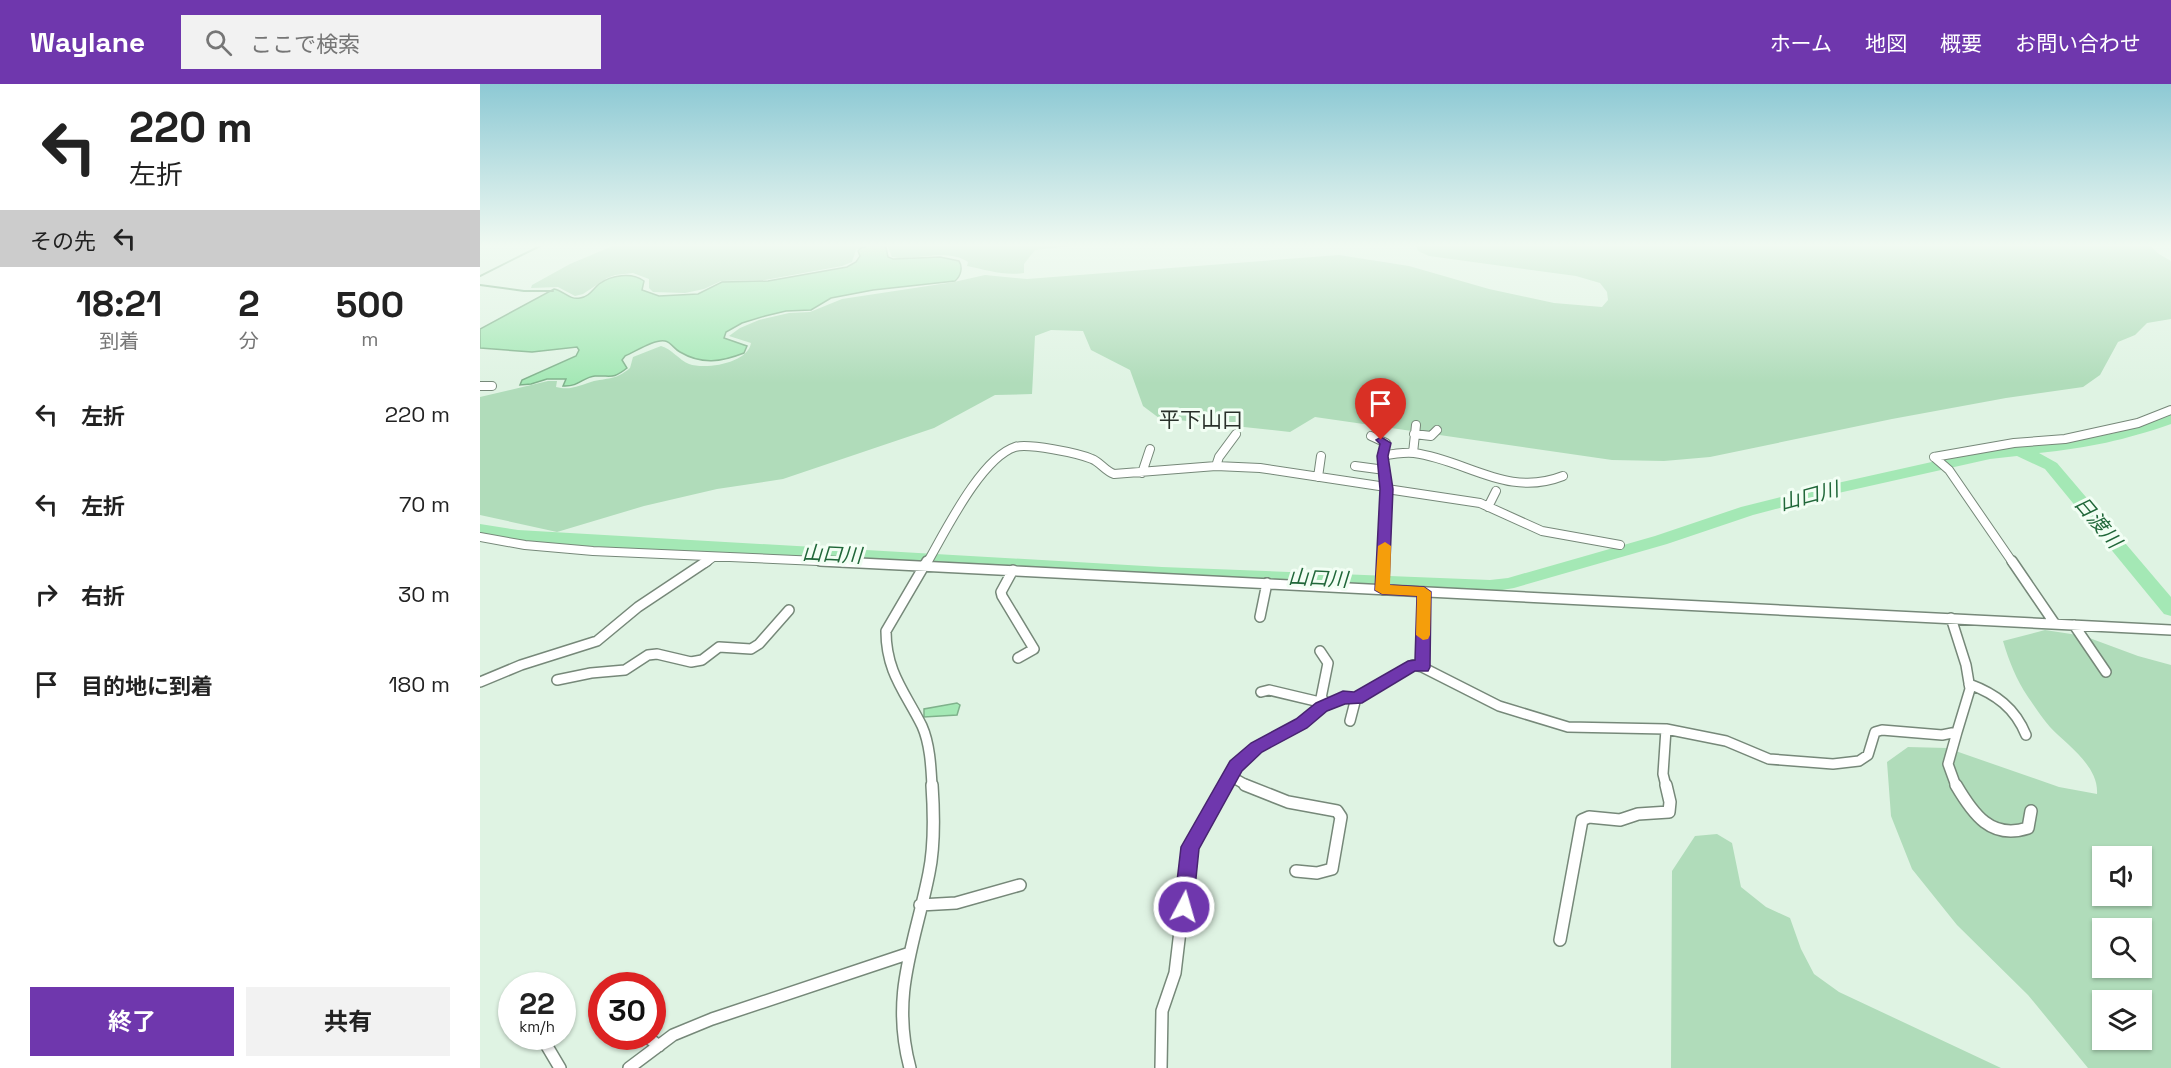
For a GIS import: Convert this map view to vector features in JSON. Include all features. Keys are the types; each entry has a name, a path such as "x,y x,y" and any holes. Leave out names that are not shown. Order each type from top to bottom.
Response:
{"street":[{"path":"480,386 492,386"},
{"path":"2055,624 1946,467 1934,457 1988,447 2084,435 2138,423 2171,410"},
{"path":"1413,453 1416,425"},
{"path":"1414,434 1431,436 1437,430"},
{"path":"1216,466 1236,434"},
{"path":"1371,436 1386,443 1382,456 1386,488 1383,585"},
{"path":"910,1068 904,1051 900,1014 907,954 928,873 935,833 932,784 923,730 906,702 888,661 885,647 886,631 981,474 1018,446 1030,445 1093,459 1106,471 1114,474 1216,466 1260,468 1459,498 1488,507 1542,531 1620,545"},
{"path":"1142,472 1150,449"},
{"path":"1382,456 1413,453 1486,476 1524,483 1545,482 1563,476"},
{"path":"1318,477 1321,456"},
{"path":"1355,466 1385,470"},
{"path":"1488,507 1497,491"},
{"path":"480,537 522,546 712,557 928,561 1013,570 1267,583 1383,585 1424,592 2171,630"},
{"path":"480,682 521,665 597,641 638,607 712,557"},
{"path":"1013,570 1001,592 1002,596 1034,649 1018,658"},
{"path":"1260,617 1267,583"},
{"path":"1422,667 1424,592"},
{"path":"557,681 591,673 625,670 648,655 657,654 691,662 702,660 719,647 751,649 759,644 789,610"},
{"path":"1951,618 1966,665 1970,689 1948,762 1950,778 1987,823 1998,831 2016,832 2028,828 2031,811"},
{"path":"2074,625 2106,672"},
{"path":"1320,651 1328,663 1321,698 1328,704"},
{"path":"1161,1068 1162,1011 1176,973 1190,847 1236,766 1257,748 1301,723 1328,704 1343,698 1356,698 1401,670 1413,665 1422,667 1498,706 1568,727 1666,729 1726,741 1769,759 1833,764 1859,761 1868,755 1875,732 1881,730 1942,735 1957,732"},
{"path":"1969,684 1990,690 2002,700 2023,725 2026,735"},
{"path":"1262,692 1269,690 1328,704"},
{"path":"1350,721 1356,698"},
{"path":"1560,940 1582,820 1589,817 1620,820 1638,814 1669,812 1670,802 1663,774 1666,729"},
{"path":"1230,776 1247,786 1288,802 1337,812 1341,818 1332,869 1308,873 1296,871"},
{"path":"920,905 956,903 1020,885"},
{"path":"666,1040 673,1035 712,1019 907,954"},
{"path":"549,1050 560,1068"},
{"path":"629,1068 654,1050"}],"shaded area":[{"path":"550,291 558,291 573,298 583,297 591,291 645,291 659,296 698,294 704,291 868,291 831,298 811,310 786,311 742,323 726,332 724,338 747,346 744,353 712,361 696,359 680,352 667,342 661,341 625,356 622,360 627,368 618,374 595,376 568,386 563,386 566,379 547,379 520,385 522,380 576,356 579,350 577,347 532,352 480,348 480,329"},
{"path":"565,291 588,291 583,294 575,296"},
{"path":"652,291 695,291 685,293"},
{"path":"895,291 1498,291 1554,303 1602,307 1608,300 1607,292 2171,291 2171,319 2147,323 2135,335 2118,342 2100,375 2083,387 2006,398 1892,419 1710,457 1664,461 1612,460 1315,417 1290,432 1159,418 1143,406 1130,370 1091,350 1083,331 1051,330 1035,336 1032,394 995,395 934,428 783,479 717,489 644,506 557,532 480,515 480,397 548,381 557,381 556,387 566,388 613,378 630,368 633,357 661,346 696,366 725,363 742,356 751,343 729,336 740,328 759,320 789,313 810,312 842,299"},
{"path":"2045,630 2084,636 2138,656 2171,665 2171,1068 2088,1068 2028,995 1957,925 1912,869 1891,816 1887,762 1908,747 1947,748 2059,787 2097,794 2093,774 2087,765 2047,724 2013,670 2003,641"},
{"path":"957,703 960,705 957,715 924,717 924,709"},
{"path":"1717,834 1732,843 1741,887 1766,907 1790,918 1801,949 1814,974 1839,992 2001,1068 1671,1068 1672,871 1695,836"}],"waterway":[{"path":"523,291 553,291"},
{"name":"山口川","path":"480,529 518,536 1162,573 1490,586 1508,584 1661,540 1747,511 1824,491 1990,454 2083,444 2118,437 2171,419"},
{"name":"日渡川","path":"2021,452 2051,466 2171,609"}],"slow traffic":[{"path":"1385,546 1382,590 1424,592 1423,635"}],"district":[{"name":"平下山口","path":"1201,420"}],"route":[{"path":"1184,907 1190,847 1193,838 1211,812 1236,766 1257,748 1335,700 1356,698 1401,670 1413,665 1422,667 1424,592 1382,590 1387,489 1385,460 1382,456 1386,443 1381,440"}]}
